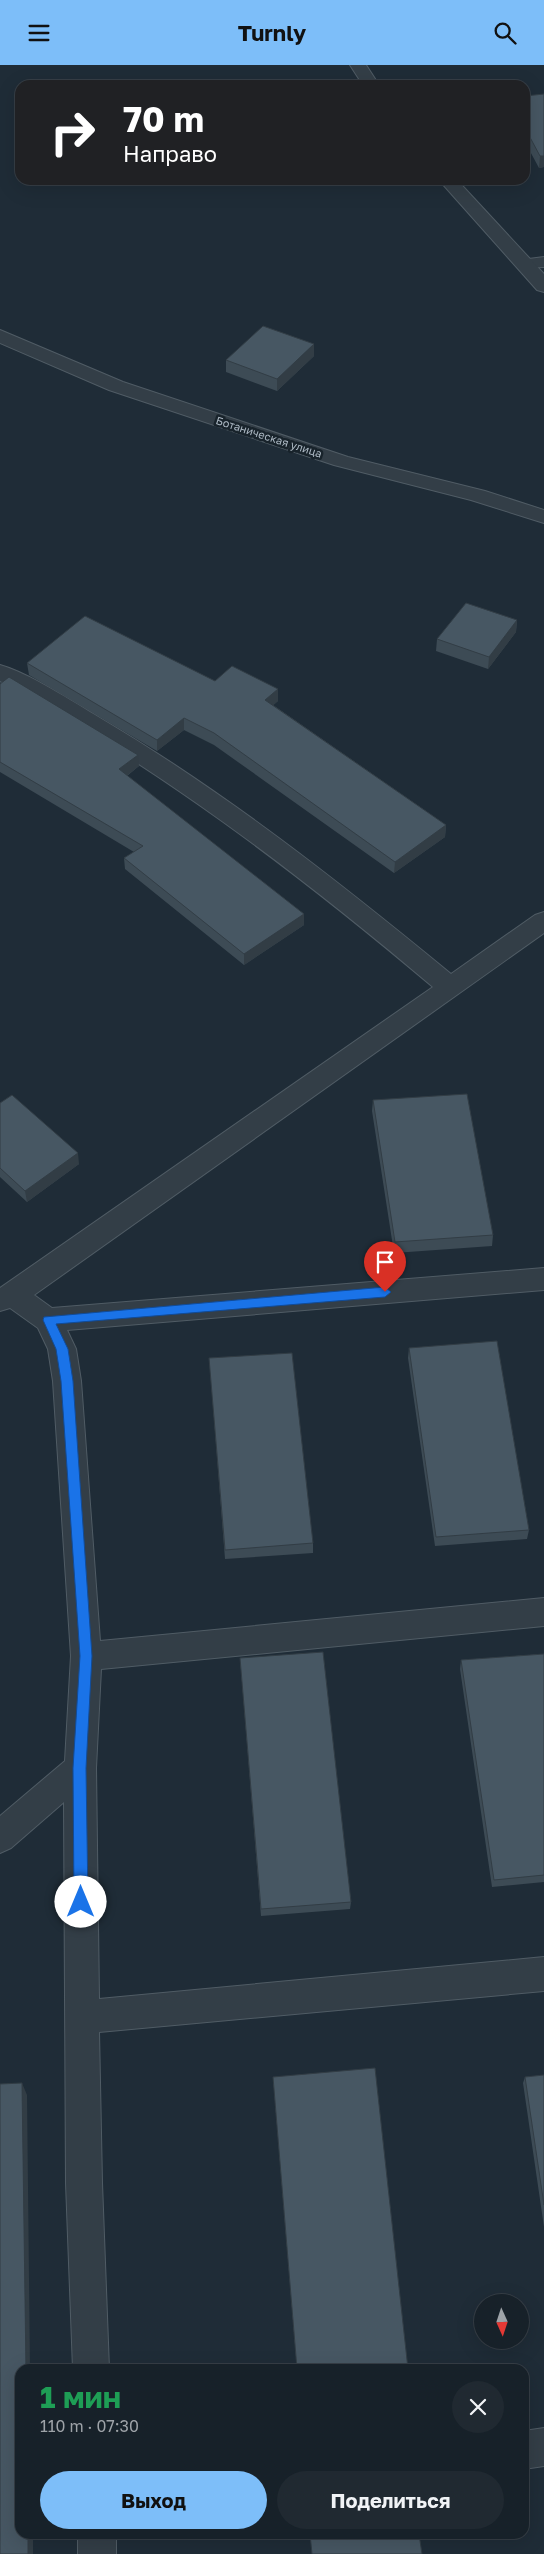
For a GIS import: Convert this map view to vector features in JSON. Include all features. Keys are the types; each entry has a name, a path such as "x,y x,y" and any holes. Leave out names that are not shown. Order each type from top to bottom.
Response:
{"street":[{"path":"358,65 368,80"},
{"path":"452,185 467,203 536,263 544,285"},
{"name":"Ботаническая улица","path":"0,336 116,386 341,461 478,495 544,517"},
{"path":"0,672 63,704 168,770 349,902 450,987"},
{"path":"544,921 6,1297 48,1320 544,1279"},
{"path":"48,1320 62,1349 67,1381 86,1656 80,1768 84,2183 91,2364"},
{"path":"86,1656 544,1613"},
{"path":"0,1837 80,1768"},
{"path":"82,2017 544,1975"},
{"path":"529,2449 544,2447"},
{"path":"97,2539 97,2554"}],"building":[{"path":"544,94 544,156 540,156 530,137 530,95"},
{"path":"263,326 314,344 277,379 226,360"},
{"path":"466,603 517,620 489,657 437,639"},
{"path":"85,616 215,681 232,666 278,689 265,700 446,825 395,862 214,733 184,718 157,740 27,663"},
{"path":"9,677 138,755 119,769 304,914 244,954 124,858 143,846 0,762 0,684"},
{"path":"467,1094 493,1235 395,1242 373,1100"},
{"path":"12,1095 78,1153 25,1191 0,1168 0,1103"},
{"path":"497,1341 529,1530 436,1537 409,1348"},
{"path":"292,1353 313,1543 225,1550 209,1358"},
{"path":"323,1652 351,1902 261,1909 240,1658"},
{"path":"544,1654 544,1875 494,1880 461,1660"},
{"path":"375,2068 407,2364 297,2364 273,2077"},
{"path":"544,2075 544,2205 525,2077"},
{"path":"22,2083 26,2364 15,2364 15,2539 28,2539 28,2554 0,2554 0,2084"},
{"path":"310,2539 420,2539 422,2554 312,2554"}],"route":[{"path":"81,1902 80,1768 86,1656 67,1381 62,1349 48,1320 385,1292"}]}
